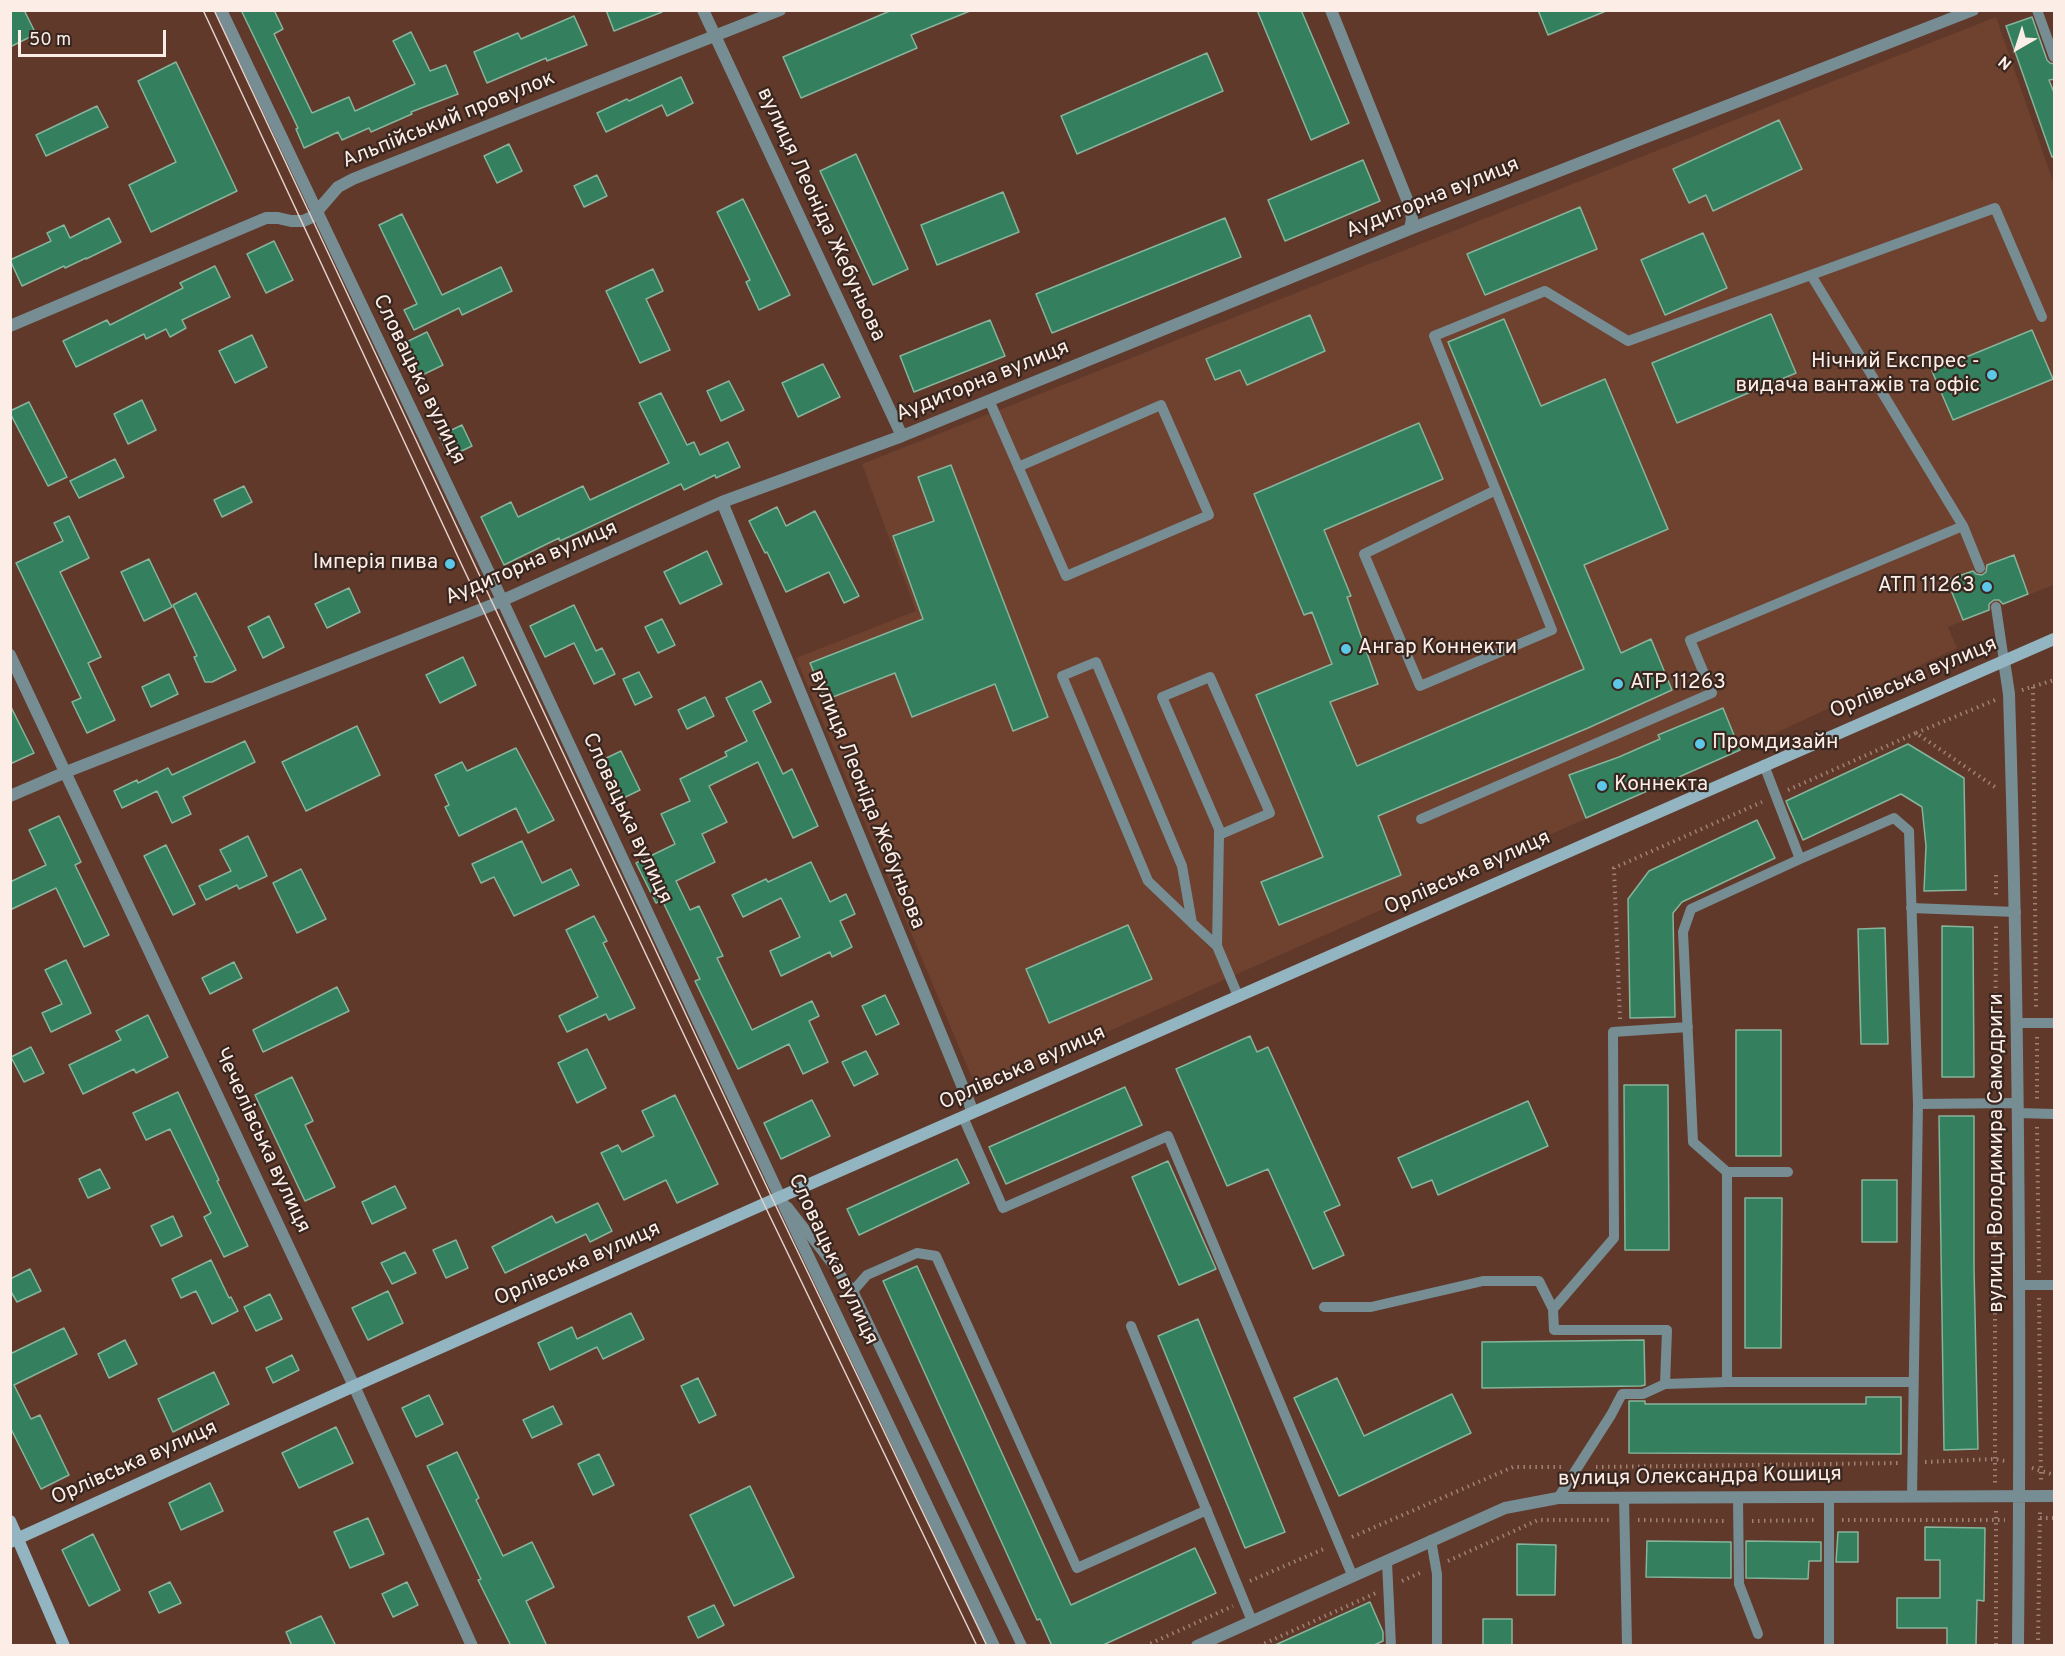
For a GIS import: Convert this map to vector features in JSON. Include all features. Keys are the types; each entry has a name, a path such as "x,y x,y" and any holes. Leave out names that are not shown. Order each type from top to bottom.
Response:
{"street":[{"name":"Словацька вулиця","path":"221,10 502,600 780,1197 994,1646"},
{"name":"вулиця Леоніда Жебуньова","path":"703,10 902,436"},
{"name":"Альпійський провулок","path":"316,213 338,187 353,179 780,10"},
{"path":"1331,10 1410,207 1412,219 1410,229"},
{"name":"Аудиторна вулиця","path":"10,796 502,600 722,502 902,436 1410,229 1973,10"},
{"path":"10,326 252,223 266,218 303,221 316,213"},
{"name":"вулиця Леоніда Жебуньова","path":"722,502 968,1115"},
{"name":"Орлівська вулиця","path":"14,1540 780,1197 2055,639"},
{"name":"Чечелівська вулиця","path":"10,655 354,1386 472,1646"},
{"name":"вулиця Володимира Самодриги","path":"2004,661 2009,694 2016,912 2018,1646"},
{"name":"вулиця Олександра Кошиця","path":"1197,1646 1505,1508 1558,1498 2055,1496"},
{"path":"10,1521 14,1540 64,1646"}],"lane":[{"path":"2037,10 2055,57"},
{"path":"1496,490 1364,554 1420,686 1552,630 1496,490 1434,336 1545,291 1628,341 1995,208 2042,316"},
{"path":"1811,275 1962,526 1980,568"},
{"path":"989,400 1066,576 1209,515 1161,405 1018,466"},
{"path":"1421,819 1712,693 1690,640 1962,526"},
{"path":"1996,607 2004,661"},
{"path":"1192,923 1182,866 1096,662 1062,676 1148,881 1192,923 1217,946"},
{"path":"1219,835 1270,813 1210,677 1162,697 1219,829 1217,946 1238,996"},
{"path":"1764,765 1800,859"},
{"path":"1788,1172 1727,1172 1694,1142 1683,932 1691,909 1894,818 1909,831 1918,1104 1912,1496"},
{"path":"1911,908 2016,912"},
{"path":"2017,1023 2055,1023"},
{"path":"1553,1309 1614,1238 1613,1032 1688,1027"},
{"path":"1918,1104 1995,1103 2055,1114"},
{"path":"968,1115 1003,1208 1168,1136 1353,1577"},
{"path":"1727,1172 1727,1382"},
{"path":"780,1197 853,1291 1022,1646"},
{"path":"853,1291 867,1275 917,1253 936,1256 1077,1568 1207,1510"},
{"path":"1324,1307 1371,1307 1483,1281 1539,1281 1553,1309 1554,1330 1666,1330 1665,1384"},
{"path":"2018,1285 2055,1285"},
{"path":"1131,1326 1252,1621"},
{"path":"1558,1498 1622,1394 1642,1394 1665,1384 1913,1382"},
{"path":"1829,1496 1829,1646"},
{"path":"1624,1497 1627,1646"},
{"path":"1738,1497 1738,1584 1758,1634"},
{"path":"1431,1540 1437,1574 1437,1646"},
{"path":"1387,1562 1391,1646"}],"path":[{"path":"1620,1031 1614,868 1916,733 2009,694 2055,680"},
{"path":"1916,733 1995,787 1995,799"},
{"path":"1996,866 1996,1646"},
{"path":"2038,1646 2040,1518"},
{"path":"1259,1646 1538,1520 2019,1520 2055,1518"},
{"path":"1145,1646 1244,1601"}],"shaded area":[{"path":"1996,17 2054,184 2054,585 1948,627 1957,648 1740,750 977,1090 796,658 916,611 862,464"}],"building":[{"path":"10,10 24,10 36,34 10,47"},
{"path":"241,10 274,10 283,29 274,34 312,113 349,97 355,111 415,84 393,41 411,32 430,71 446,65 458,94 411,112 412,114 371,132 369,128 342,140 338,132 304,148 296,129 298,128"},
{"path":"606,10 662,10 662,12 614,31"},
{"path":"892,10 970,11 911,35 917,48 801,98 783,57"},
{"path":"1257,10 1301,10 1349,123 1311,140"},
{"path":"1538,10 1606,10 1606,11 1548,35"},
{"path":"574,16 587,45 547,61 546,58 487,83 474,52 518,33 521,39"},
{"path":"2032,17 2047,60 2055,64 2055,79 2049,80 2055,95 2055,156 2052,157 2006,26"},
{"path":"1207,53 1223,91 1077,154 1061,116"},
{"path":"176,62 237,191 151,232 129,185 176,162 138,81"},
{"path":"681,77 693,103 667,116 662,105 606,132 597,113"},
{"path":"97,106 108,127 46,156 36,135"},
{"path":"1779,120 1802,169 1713,211 1706,195 1689,203 1673,169"},
{"path":"509,144 522,171 497,183 484,156"},
{"path":"856,154 908,269 873,285 820,171"},
{"path":"1363,160 1380,201 1285,241 1268,200"},
{"path":"597,175 607,196 584,207 574,186"},
{"path":"1003,192 1019,232 937,265 921,225"},
{"path":"743,199 790,295 759,310 746,282 750,280 717,212"},
{"path":"1580,207 1597,249 1485,295 1467,254"},
{"path":"402,214 442,295 501,267 512,291 462,315 459,308 414,330 404,310 417,304 379,225"},
{"path":"109,218 121,242 22,286 10,260 51,241 47,233 64,225 70,238"},
{"path":"1225,218 1241,257 1052,333 1036,294"},
{"path":"1703,233 1727,288 1665,315 1641,260"},
{"path":"274,241 293,280 266,293 247,254"},
{"path":"215,266 230,297 182,320 186,328 170,337 166,329 146,339 144,334 76,367 63,341 107,320 110,325 183,288 180,283"},
{"path":"653,269 663,291 646,299 670,350 640,363 606,291"},
{"path":"1771,314 1796,373 1677,423 1652,363"},
{"path":"1310,315 1325,351 1247,385 1240,370 1215,380 1206,359"},
{"path":"1504,319 1541,406 1605,379 1668,529 1584,565 1621,653 1651,639 1672,690 1588,728 1378,816 1401,875 1279,925 1261,882 1323,857 1256,695 1332,664 1312,612 1304,615 1254,494 1419,423 1443,479 1324,530 1351,596 1347,597 1378,684 1330,702 1357,766 1584,669 1448,342"},
{"path":"990,320 1005,356 914,392 900,356"},
{"name":"Нічний Експрес - видача вантажів та офіс","path":"2032,330 2053,379 1953,420 1932,371"},
{"path":"427,332 443,365 414,379 398,346"},
{"path":"252,335 267,367 235,383 219,351"},
{"path":"823,364 840,397 798,417 782,383"},
{"path":"729,381 744,410 721,421 707,391"},
{"path":"661,393 687,445 694,442 700,455 728,442 740,467 716,478 715,475 684,490 681,484 504,565 481,517 511,502 518,517 583,486 590,500 669,463 639,403"},
{"path":"142,400 156,430 128,444 114,414"},
{"path":"29,402 67,477 48,486 10,413"},
{"path":"462,425 472,446 449,457 439,436"},
{"path":"115,459 124,477 79,498 70,481"},
{"path":"951,465 1048,717 1013,731 995,684 912,717 895,673 825,700 810,663 923,619 893,536 934,521 918,477"},
{"path":"244,486 252,502 222,517 214,500"},
{"path":"777,507 786,526 815,511 859,596 844,603 829,572 786,592 749,521"},
{"path":"69,516 89,558 60,572 101,657 88,663 115,720 87,733 72,702 81,698 16,563 63,541 54,523"},
{"path":"707,551 722,584 680,604 664,572"},
{"name":"АТП 11263","path":"2014,555 2028,594 2003,604 1999,600 1994,600 1989,604 1989,610 1963,620 1947,580 1973,571 1982,575 1986,572 1987,565"},
{"path":"149,559 172,607 144,621 121,572"},
{"path":"349,588 360,612 327,628 315,604"},
{"path":"196,593 236,670 212,682 205,682 194,657 197,656 173,605"},
{"path":"574,605 596,651 602,648 615,674 594,684 574,643 545,657 530,626"},
{"path":"269,616 284,647 263,658 248,627"},
{"path":"662,619 675,645 658,653 645,627"},
{"path":"463,657 476,685 440,703 426,675"},
{"path":"639,672 652,697 635,705 623,679"},
{"path":"169,674 178,694 151,707 142,687"},
{"path":"761,681 771,702 753,711 783,774 792,769 818,826 793,838 758,762 709,786 727,822 702,834 715,862 676,881 690,910 699,906 723,956 717,958 752,1030 812,1001 819,1016 809,1021 828,1062 803,1074 789,1044 738,1069 695,981 700,979 662,900 656,903 636,863 675,844 661,814 690,801 680,779 727,756 725,752 747,741 726,698"},
{"path":"705,697 714,716 687,729 678,710"},
{"path":"10,705 34,753 10,764"},
{"path":"1723,708 1740,750 1586,818 1569,775 1619,757 1660,739 1658,735"},
{"path":"357,726 380,775 306,811 282,762"},
{"path":"245,741 255,762 183,797 191,814 172,823 157,791 122,808 114,791 137,780 138,783 168,768 172,775"},
{"path":"1908,744 1964,778 1966,890 1924,891 1926,846 1922,807 1901,794 1803,840 1786,801"},
{"path":"516,748 554,820 528,833 516,808 459,836 445,807 449,805 435,775 462,762 467,771"},
{"path":"621,751 640,790 615,802 596,763"},
{"path":"59,816 81,862 75,865 109,935 84,947 56,888 10,910 10,882 46,865 29,830"},
{"path":"1757,820 1775,858 1682,902 1673,913 1675,1017 1630,1018 1628,899 1649,871"},
{"path":"248,836 267,876 239,889 237,885 206,900 199,886 231,871 220,850"},
{"path":"522,841 542,883 571,869 579,885 514,916 494,877 481,883 472,864"},
{"path":"166,845 195,904 173,915 144,856"},
{"path":"811,862 830,902 846,894 855,914 840,921 852,947 832,957 830,952 781,976 770,951 800,937 781,898 743,917 732,895 766,879 768,882"},
{"path":"301,869 326,919 297,933 273,883"},
{"path":"594,916 607,941 603,943 635,1008 609,1020 606,1014 567,1032 559,1016 598,997 566,930"},
{"path":"1128,925 1152,979 1049,1023 1026,969"},
{"path":"1942,926 1973,927 1974,1077 1942,1077"},
{"path":"1885,928 1888,1044 1861,1044 1858,929"},
{"path":"66,960 91,1013 51,1032 42,1013 62,1004 45,970"},
{"path":"234,962 242,978 210,994 202,978"},
{"path":"337,987 349,1011 263,1052 253,1030"},
{"path":"885,995 899,1024 876,1035 862,1006"},
{"path":"148,1015 168,1057 136,1073 134,1069 83,1094 69,1065 121,1040 116,1031"},
{"path":"1736,1030 1781,1030 1781,1156 1736,1156"},
{"path":"1250,1036 1257,1052 1268,1047 1340,1205 1324,1212 1344,1255 1313,1269 1268,1169 1227,1186 1176,1069"},
{"path":"31,1047 44,1073 24,1082 11,1057"},
{"path":"587,1049 606,1088 577,1103 558,1063"},
{"path":"866,1051 878,1074 854,1086 842,1062"},
{"path":"292,1077 313,1121 305,1125 335,1187 305,1201 255,1095"},
{"path":"1624,1085 1668,1085 1669,1250 1625,1250"},
{"path":"1125,1087 1142,1125 1006,1184 989,1147"},
{"path":"178,1092 248,1246 224,1257 204,1217 211,1213 170,1129 146,1140 133,1113"},
{"path":"675,1095 718,1184 677,1203 666,1180 624,1200 601,1153 618,1145 622,1152 654,1136 642,1111"},
{"path":"812,1100 830,1136 781,1159 764,1123"},
{"path":"1528,1101 1548,1146 1438,1195 1432,1180 1412,1188 1398,1158"},
{"path":"1939,1116 1974,1116 1974,1268 1978,1449 1944,1450"},
{"path":"957,1159 969,1183 859,1235 847,1209"},
{"path":"1168,1161 1216,1269 1179,1285 1132,1177"},
{"path":"100,1169 110,1188 88,1198 79,1179"},
{"path":"1862,1180 1897,1180 1897,1242 1862,1242"},
{"path":"395,1186 406,1208 372,1224 362,1202"},
{"path":"1745,1198 1782,1198 1781,1348 1745,1348"},
{"path":"598,1203 612,1231 590,1242 586,1234 505,1273 492,1247 552,1216 556,1223"},
{"path":"173,1216 182,1236 161,1246 151,1226"},
{"path":"456,1240 468,1268 446,1278 433,1250"},
{"path":"405,1252 416,1273 392,1284 381,1263"},
{"path":"211,1260 229,1298 231,1297 238,1311 212,1324 196,1291 181,1298 172,1279"},
{"path":"917,1266 1071,1605 1195,1548 1216,1593 1101,1646 1052,1646 1040,1619 1037,1620 883,1281"},
{"path":"30,1269 41,1291 17,1302 10,1290 10,1279"},
{"path":"388,1291 403,1323 368,1340 352,1308"},
{"path":"270,1294 282,1319 256,1331 244,1307"},
{"path":"631,1313 644,1339 603,1359 597,1347 550,1370 538,1343 572,1327 577,1339"},
{"path":"1198,1319 1285,1532 1245,1548 1158,1336"},
{"path":"64,1328 77,1354 14,1385 31,1419 40,1415 69,1475 41,1489 10,1427 10,1354"},
{"path":"125,1340 137,1364 109,1378 98,1354"},
{"path":"1644,1340 1645,1385 1482,1388 1482,1342"},
{"path":"292,1355 299,1370 273,1383 266,1368"},
{"path":"214,1372 229,1404 173,1432 158,1399"},
{"path":"698,1378 716,1415 699,1423 681,1386"},
{"path":"1337,1378 1364,1436 1452,1394 1471,1433 1339,1496 1294,1398"},
{"path":"429,1395 443,1424 416,1437 402,1408"},
{"path":"1866,1397 1901,1397 1901,1454 1629,1453 1629,1401 1645,1401 1645,1404 1866,1404"},
{"path":"553,1406 562,1424 532,1438 523,1420"},
{"path":"336,1427 353,1463 299,1488 282,1453"},
{"path":"457,1452 479,1498 476,1500 503,1556 532,1542 554,1587 526,1601 547,1646 511,1646 478,1580 481,1579 427,1466"},
{"path":"599,1454 614,1485 593,1495 578,1464"},
{"path":"210,1483 223,1511 181,1530 169,1503"},
{"path":"750,1486 794,1577 734,1606 690,1515"},
{"path":"368,1518 384,1554 350,1568 334,1532"},
{"path":"1925,1527 1985,1528 1984,1601 1977,1600 1976,1646 1947,1646 1947,1628 1897,1628 1897,1598 1940,1598 1940,1560 1925,1560"},
{"path":"1838,1532 1858,1532 1858,1562 1836,1562"},
{"path":"93,1534 120,1590 89,1606 62,1550"},
{"path":"1647,1541 1731,1542 1731,1578 1646,1577"},
{"path":"1746,1541 1821,1542 1821,1561 1809,1561 1808,1579 1746,1578"},
{"path":"1517,1544 1556,1545 1555,1595 1517,1595"},
{"path":"170,1582 181,1603 159,1613 149,1592"},
{"path":"407,1582 418,1605 393,1617 382,1594"},
{"path":"1370,1602 1383,1632 1383,1641 1372,1646 1273,1646"},
{"path":"714,1605 724,1625 698,1638 688,1617"},
{"path":"321,1616 336,1646 292,1646 286,1632"},
{"path":"1483,1619 1512,1619 1512,1646 1483,1646"}],"tram line":[{"path":"203,10 458,557 764,1204 977,1646"},
{"path":"214,10 773,1200 987,1646"}],"place":[{"name":"Нічний Експрес - видача вантажів та офіс","path":"1992,375"},
{"name":"Імперія пива","path":"450,564"},
{"name":"АТП 11263","path":"1987,587"},
{"name":"Ангар Коннекти","path":"1346,649"},
{"name":"ATP 11263","path":"1618,684"},
{"name":"Промдизайн","path":"1700,744"},
{"name":"Коннекта","path":"1602,786"}]}
